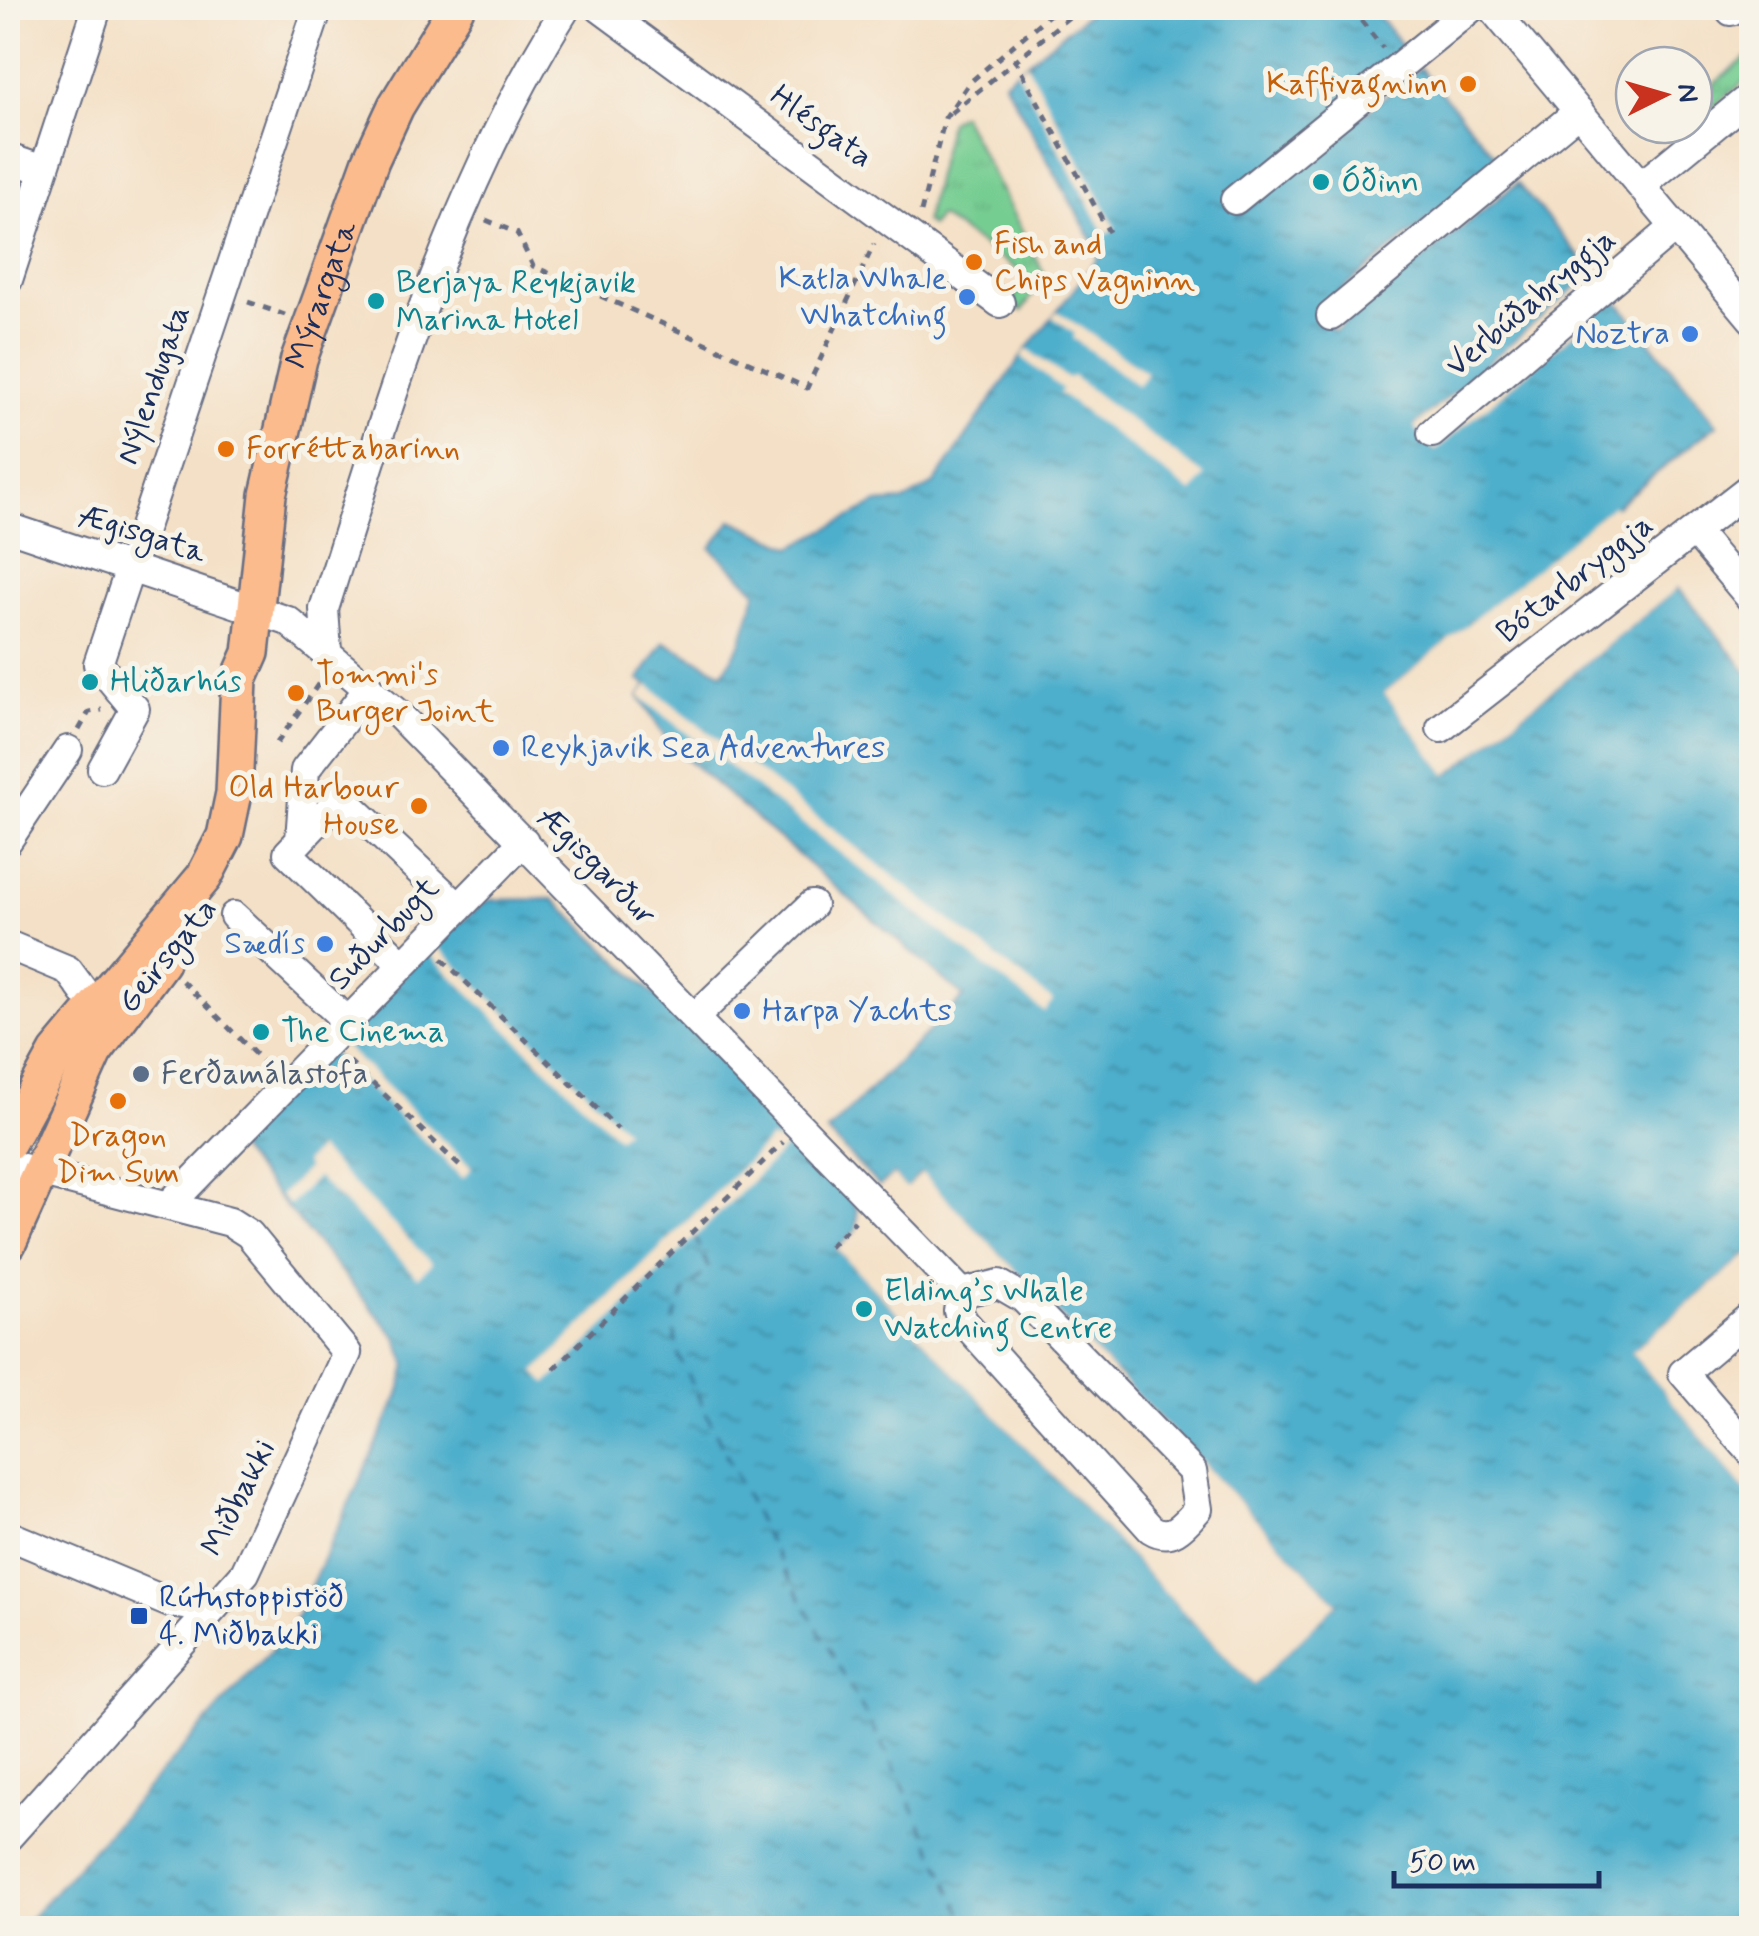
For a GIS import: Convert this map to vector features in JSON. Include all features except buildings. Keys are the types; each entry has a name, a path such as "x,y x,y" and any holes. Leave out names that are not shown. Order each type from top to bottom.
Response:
{"main road":[{"name":"Mýrargata","path":"255,608 268,495 299,359 371,160 396,106 456,8"},
{"name":"Geirsgata","path":"8,1142 56,1053 93,1004 188,897 215,859 231,816 240,680 251,653 255,608"},
{"name":"Geirsgata","path":"8,1243 22,1169 125,1005 225,885 246,848 256,809 260,685 251,653"}],"street":[{"path":"8,280 97,8"},
{"name":"Nýlendugata","path":"125,696 98,664 318,8"},
{"path":"328,660 324,609 448,240 460,209 566,8"},
{"name":"Hlésgata","path":"600,8 1000,302"},
{"path":"1235,200 1470,8"},
{"path":"1492,8 1752,320"},
{"path":"1641,186 1752,95"},
{"path":"1331,316 1579,111"},
{"path":"8,158 43,170"},
{"name":"Verbúðabryggja","path":"1432,433 1675,227"},
{"name":"Bótarbryggja","path":"1440,728 1752,486"},
{"name":"Ægisgata","path":"8,528 255,608"},
{"path":"1694,531 1752,600"},
{"name":"Ægisgarður","path":"255,608 302,630 328,660 369,688 524,841 962,1293"},
{"path":"300,840 305,770 369,688"},
{"path":"102,769 135,709 125,696"},
{"path":"8,840 68,750"},
{"path":"403,965 288,853 341,797 459,908"},
{"name":"Suðurbugt","path":"169,1204 524,841"},
{"path":"695,1017 812,905"},
{"path":"234,916 338,1032"},
{"path":"8,946 68,970 93,1004"},
{"path":"22,1169 169,1204"},
{"name":"Miðbakki","path":"8,1837 245,1573 347,1353 248,1234 206,1213 169,1204"},
{"path":"999,1284 1023,1298 1192,1471 1198,1510 1180,1530 1169,1534 1152,1529 964,1322 958,1311 962,1293 999,1284"},
{"path":"1752,1315 1683,1373 1752,1453"},
{"path":"8,1535 170,1603 212,1609"}],"path":[{"path":"914,240 945,118 969,82 1057,8"},
{"path":"945,118 1080,8"},
{"path":"1351,8 1398,67"},
{"path":"1014,58 1109,232"},
{"path":"460,209 517,232 533,266 807,388 886,219"},
{"path":"222,293 300,320"},
{"path":"277,743 328,660"},
{"path":"68,750 90,712 113,708 125,696"},
{"path":"425,942 618,1129"},
{"path":"174,974 286,1085"},
{"path":"338,1032 465,1171"},
{"path":"554,1369 689,1230 800,1125"},
{"path":"829,1248 854,1222"},
{"path":"689,1230 695,1238"}],"green space":[{"path":"1751,54 1751,76 1714,107 1714,84"},
{"path":"961,114 1045,275 1022,311 1010,304 1028,277 939,216 931,226 925,222 949,121"}],"water":[{"path":"1095,8 1372,8 1403,47 1235,219 1420,68 1500,161 1317,310 1334,332 1517,183 1594,273 1415,426 1434,450 1615,298 1717,424 1385,693 1448,775 1678,588 1751,676 1751,1252 1632,1352 1751,1497 1751,1928 22,1928 292,1627 399,1395 407,1365 396,1337 234,1145 435,944 488,900 553,899 813,1144 857,1209 857,1231 837,1249 1254,1685 1337,1603 921,1173 906,1189 893,1175 880,1187 827,1132 964,997 670,745 639,696 648,685 639,680 664,642 723,673 741,643 757,591 711,548 732,520 792,547 878,503 904,501 934,484 1021,357 1097,260 1098,251 1004,81"}],"pier":[{"path":"1026,63 1116,228 1105,234 1017,71"},
{"path":"1594,273 1615,298 1435,451 1414,427"},
{"path":"1057,311 1147,373 1138,386 1073,338 1075,334 1052,317"},
{"path":"1027,349 1068,379 1072,376 1205,476 1192,493 1059,393 1062,389 1021,357"},
{"path":"1613,505 1616,509 1391,694 1448,768 1675,584 1678,588 1447,775 1384,693"},
{"path":"648,685 1053,1001 1044,1012 639,696"},
{"path":"435,944 626,1130 618,1138 427,952"},
{"path":"337,1039 472,1168 463,1178 328,1049"},
{"path":"793,1124 801,1132 547,1384 535,1372 771,1138 775,1142"},
{"path":"318,1149 432,1263 418,1277 317,1177 289,1205 280,1196 308,1168 304,1163"},
{"path":"922,1173 1337,1603 1254,1685 837,1250 857,1231 860,1206 861,1233 844,1250 1254,1678 1330,1603 922,1180 907,1193 893,1182 882,1192 876,1191 893,1175 906,1188"},
{"path":"1751,1252 1752,1259 1639,1353 1752,1489 1751,1497 1631,1352"}],"ferry route":[{"path":"695,1237 709,1268 685,1292 673,1323 679,1357 763,1531 891,1760 969,1928"}],"place":[{"name":"Kaffivagninn","path":"1468,84"},
{"name":"Óðinn","path":"1321,182"},
{"name":"Fish and Chips Vagninn","path":"974,262"},
{"name":"Katla Whale Whatching","path":"967,297"},
{"name":"Berjaya Reykjavik Marina Hotel","path":"376,301"},
{"name":"Noztra","path":"1690,334"},
{"name":"Forréttabarinn","path":"226,449"},
{"name":"Hliðarhús","path":"90,682"},
{"name":"Tommi's Burger Joint","path":"296,693"},
{"name":"Reykjavik Sea Adventures","path":"501,748"},
{"name":"Old Harbour House","path":"419,806"},
{"name":"Sædís","path":"325,944"},
{"name":"Harpa Yachts","path":"742,1011"},
{"name":"The Cinema","path":"261,1032"},
{"name":"Ferðamálastofa","path":"141,1074"},
{"name":"Dragon Dim Sum","path":"118,1101"},
{"name":"Elding’s Whale Watching Centre","path":"864,1309"},
{"name":"Rútustoppistöð 4. Miðbakki","path":"139,1616"}]}
